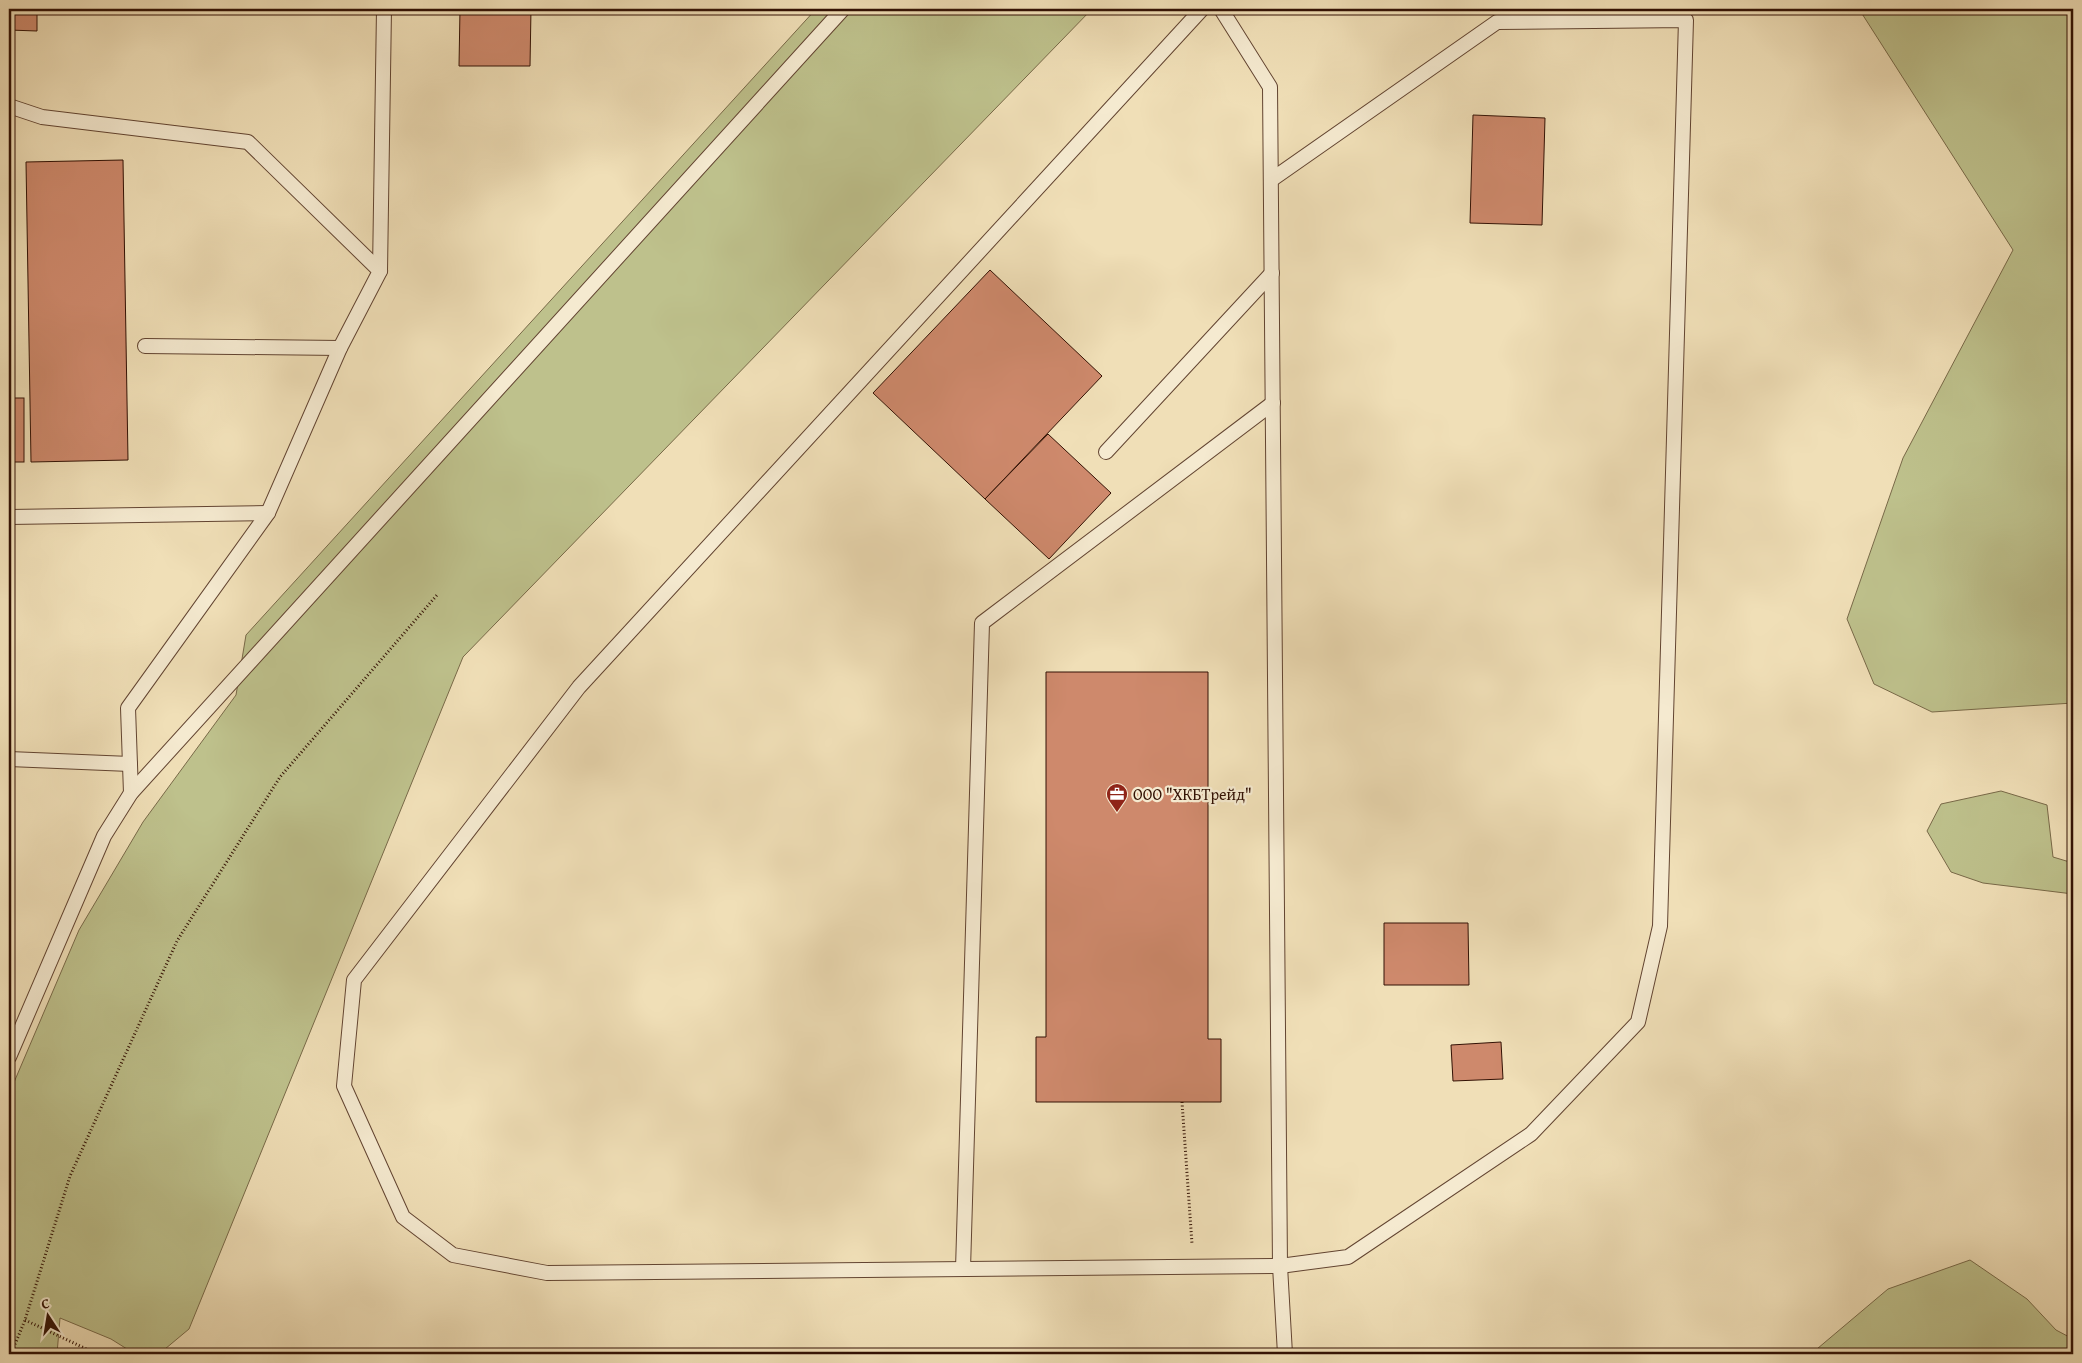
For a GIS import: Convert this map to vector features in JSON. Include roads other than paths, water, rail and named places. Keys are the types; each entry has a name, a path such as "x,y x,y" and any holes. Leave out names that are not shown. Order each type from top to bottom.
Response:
{"lane":[{"path":"131,793 128,708 268,513 340,348 380,272 384,9"},
{"path":"9,1057 104,836 131,793 843,9"},
{"path":"1202,9 579,687 354,980 344,1086 403,1217 454,1255 547,1273 1280,1266 1348,1257 1531,1134 1638,1022 1660,926 1686,20 1656,15 1497,22 1271,180"},
{"path":"1221,9 1270,87 1280,1266 1285,1354"},
{"path":"9,106 42,117 248,142 380,272"},
{"path":"1106,452 1272,273"},
{"path":"145,346 340,348"},
{"path":"963,1269 982,622 1273,402"},
{"path":"9,517 268,513"},
{"path":"9,760 130,764"}],"place":[{"name":"ООО \"ХКБТрейд\"","path":"1117,813"}]}
